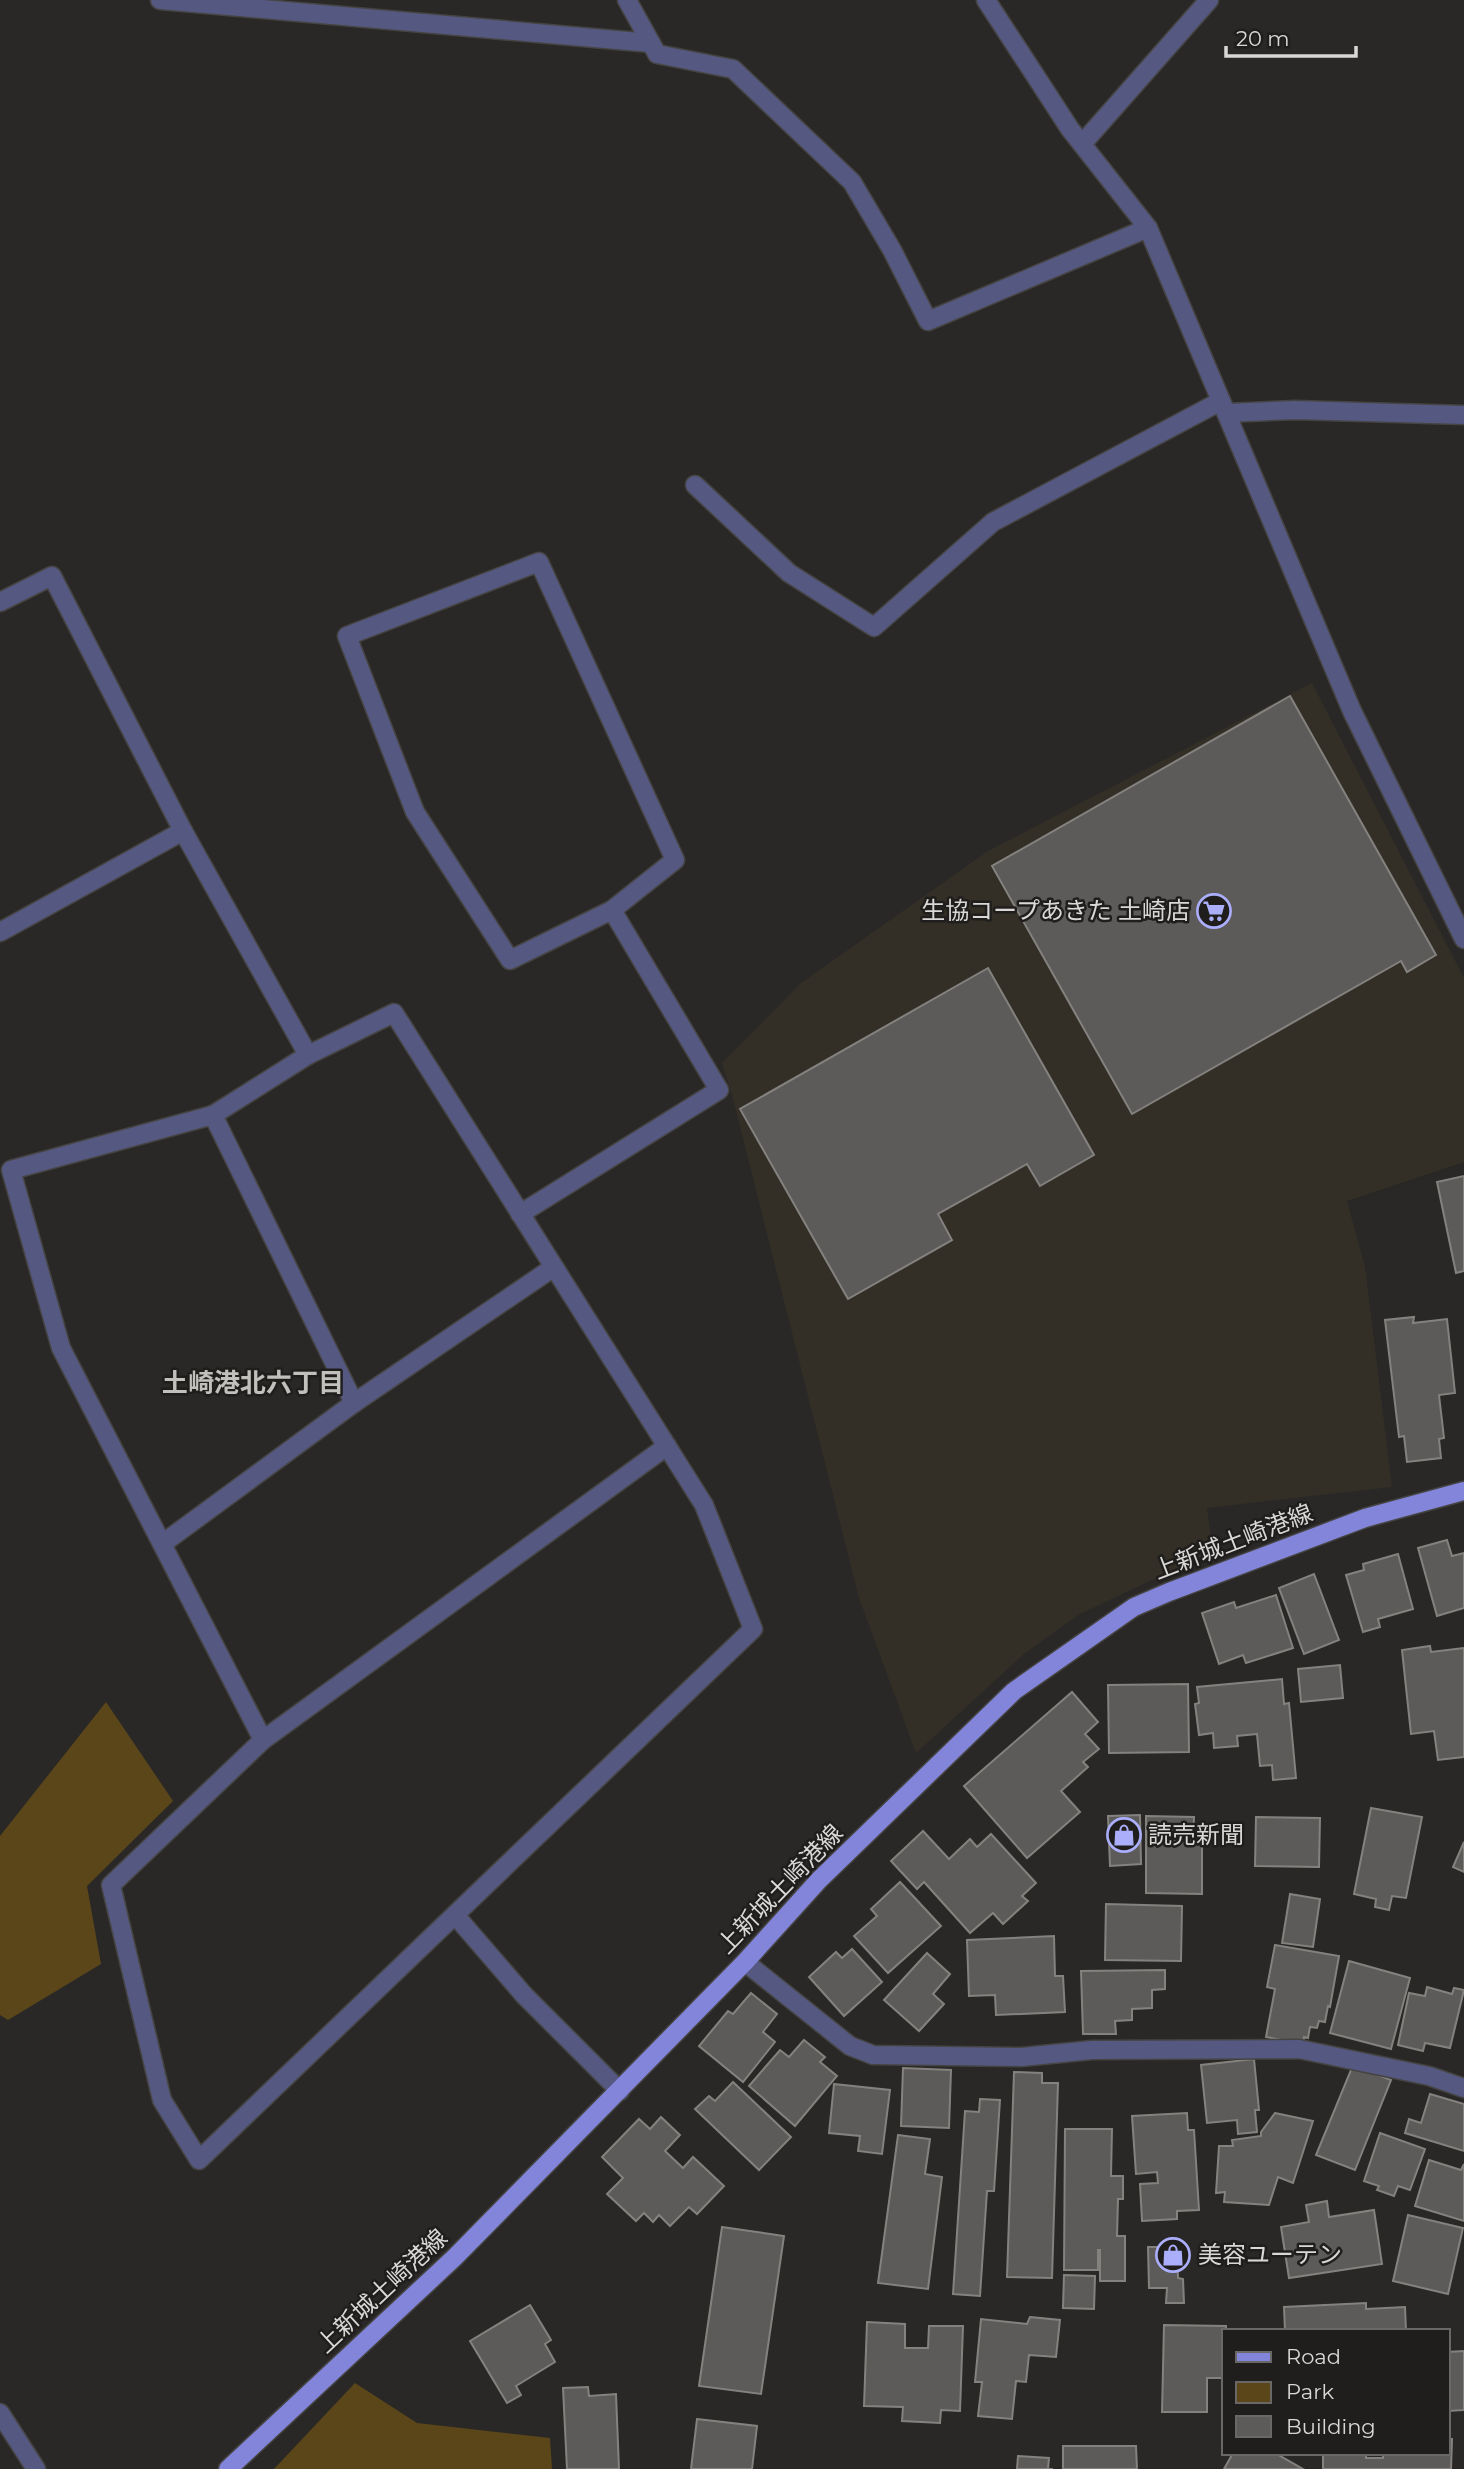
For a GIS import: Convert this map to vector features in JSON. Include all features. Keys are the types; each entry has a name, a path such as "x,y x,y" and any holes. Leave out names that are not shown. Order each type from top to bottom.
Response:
{"main road":[{"name":"上新城土崎港線","path":"228,2469 454,2257 745,1962 819,1880 1014,1691 1134,1608 1169,1592 1365,1518 1464,1491"}],"street":[{"path":"160,0 651,43"},
{"path":"627,0 657,54 733,69 852,182 892,250 928,321 1148,228"},
{"path":"986,0 1082,144 1148,228 1352,711 1464,939"},
{"path":"1082,144 1209,0"},
{"path":"695,485 789,573 874,627 993,522 1224,407 1464,415"},
{"path":"539,562 675,860 612,910 510,960 415,812 347,636 539,562"},
{"path":"0,603 52,576 183,831 308,1055"},
{"path":"0,932 183,831"},
{"path":"520,1214 719,1090 612,910"},
{"path":"263,1740 61,1348 11,1170 213,1115 308,1055 394,1013 520,1214 554,1267 667,1446 704,1505 753,1629 199,2160 162,2100 111,1885 263,1740 667,1446"},
{"path":"213,1115 354,1403"},
{"path":"162,1544 354,1403 554,1267"},
{"path":"455,1915 524,1995 620,2091"},
{"path":"745,1962 850,2046 873,2055 1022,2057 1092,2050 1299,2049 1429,2076 1464,2088"},
{"path":"0,2413 36,2469"}],"shaded area":[{"path":"1312,683 1464,978 1464,1162 1347,1201 1365,1267 1392,1487 1207,1508 1213,1551 1078,1615 1024,1654 916,1753 859,1598 722,1063 801,983 988,851"}],"green space":[{"path":"106,1702 173,1801 87,1886 101,1964 8,2020 0,2015 0,1836"},
{"path":"355,2383 417,2423 550,2438 552,2469 274,2469"}],"building":[{"name":"生協コープあきた 土崎店","path":"1290,696 1436,955 1407,972 1401,961 1132,1114 992,866"},
{"path":"988,968 1094,1155 1040,1186 1027,1164 938,1214 952,1240 848,1299 740,1109"},
{"path":"1464,1176 1464,1271 1456,1273 1437,1182"},
{"path":"1414,1317 1413,1323 1447,1319 1455,1393 1439,1395 1444,1438 1439,1439 1441,1458 1407,1462 1404,1436 1399,1437 1385,1320"},
{"path":"1447,1540 1452,1556 1464,1553 1464,1608 1437,1616 1418,1548"},
{"path":"1398,1554 1413,1609 1378,1619 1380,1627 1363,1632 1346,1575 1364,1570 1363,1564"},
{"path":"1314,1574 1339,1640 1304,1654 1279,1588"},
{"path":"1276,1595 1293,1648 1246,1663 1243,1655 1219,1664 1202,1613 1234,1602 1236,1608"},
{"path":"1430,1646 1431,1652 1464,1648 1464,1757 1438,1760 1434,1731 1411,1734 1402,1650"},
{"path":"1340,1665 1343,1698 1301,1702 1298,1669"},
{"path":"1282,1679 1284,1704 1289,1703 1296,1778 1273,1780 1272,1765 1260,1766 1257,1734 1237,1736 1238,1746 1214,1748 1213,1733 1199,1735 1195,1704 1199,1703 1197,1687"},
{"path":"1188,1684 1189,1752 1109,1753 1108,1685"},
{"path":"1072,1692 1098,1722 1085,1734 1099,1749 1083,1762 1088,1767 1061,1791 1080,1812 1027,1858 964,1786"},
{"path":"1371,1808 1422,1817 1406,1898 1392,1896 1389,1910 1375,1907 1376,1899 1354,1894"},
{"path":"1140,1815 1141,1864 1110,1866 1108,1816"},
{"path":"1146,1816 1194,1817 1193,1839 1202,1839 1202,1894 1146,1893"},
{"path":"1256,1817 1320,1818 1319,1867 1255,1866"},
{"path":"923,1831 949,1859 970,1839 977,1847 991,1834 1036,1883 1022,1896 1028,1901 1003,1924 993,1913 970,1933 924,1882 917,1889 891,1861"},
{"path":"1464,1842 1464,1872 1453,1867"},
{"path":"900,1882 941,1926 888,1973 854,1936 877,1916 871,1909"},
{"path":"1290,1894 1320,1899 1313,1947 1282,1943"},
{"path":"1106,1904 1182,1906 1181,1961 1105,1960"},
{"path":"1054,1936 1055,1976 1063,1976 1065,2012 996,2015 995,1995 969,1996 967,1940"},
{"path":"1275,1945 1339,1956 1325,2022 1319,2021 1317,2028 1310,2027 1308,2038 1304,2037 1303,2044 1266,2037 1275,1989 1267,1987"},
{"path":"852,1949 882,1982 844,2016 809,1977 836,1952 842,1958"},
{"path":"927,1953 950,1974 933,1994 944,2004 919,2031 884,2000"},
{"path":"1349,1961 1410,1978 1391,2049 1330,2033"},
{"path":"1165,1970 1165,1989 1152,1990 1152,2008 1132,2009 1132,2020 1115,2021 1116,2034 1083,2034 1081,1971"},
{"path":"1427,1987 1452,1994 1454,1988 1464,1990 1450,2048 1425,2043 1423,2051 1398,2045 1409,1993 1425,1996"},
{"path":"751,1993 777,2014 763,2032 775,2042 743,2082 699,2046 728,2011 733,2014"},
{"path":"804,2040 825,2057 820,2062 837,2076 795,2126 749,2086 780,2050 789,2057"},
{"path":"1254,2059 1259,2110 1255,2110 1257,2132 1238,2134 1237,2120 1207,2123 1201,2065"},
{"path":"1353,2065 1391,2080 1355,2170 1316,2155"},
{"path":"903,2068 951,2070 949,2128 901,2126"},
{"path":"1014,2072 1042,2073 1042,2083 1058,2083 1052,2278 1007,2277"},
{"path":"733,2082 791,2137 759,2170 695,2109 709,2096 715,2101"},
{"path":"834,2084 890,2090 882,2154 858,2151 860,2136 829,2133"},
{"path":"1430,2094 1464,2104 1464,2151 1405,2133 1409,2119 1421,2123"},
{"path":"980,2099 1000,2100 994,2191 987,2191 980,2296 953,2294 965,2111 979,2112"},
{"path":"1187,2113 1188,2130 1194,2130 1199,2210 1177,2211 1177,2219 1142,2221 1140,2184 1158,2183 1157,2172 1136,2174 1132,2116"},
{"path":"1275,2113 1313,2121 1293,2183 1278,2177 1269,2205 1224,2202 1225,2192 1216,2193 1219,2146 1233,2146 1232,2140 1261,2136"},
{"path":"661,2117 680,2135 665,2151 683,2168 693,2157 724,2186 697,2214 689,2207 670,2226 659,2215 653,2222 644,2213 636,2221 607,2194 623,2178 602,2157 639,2119 650,2129"},
{"path":"1065,2129 1112,2129 1111,2176 1123,2176 1123,2199 1118,2199 1117,2236 1125,2236 1125,2281 1100,2281 1100,2250 1098,2270 1064,2270"},
{"path":"1380,2133 1425,2149 1410,2190 1398,2186 1394,2196 1377,2190 1379,2186 1364,2181"},
{"path":"898,2135 930,2139 925,2174 942,2177 928,2289 878,2283"},
{"path":"1429,2160 1461,2170 1464,2164 1464,2221 1415,2206"},
{"path":"1327,2201 1329,2217 1374,2210 1382,2264 1289,2278 1281,2227 1309,2222 1306,2205"},
{"path":"1408,2215 1463,2228 1448,2294 1393,2281"},
{"path":"722,2227 784,2236 761,2394 699,2386"},
{"path":"1148,2247 1177,2247 1178,2278 1183,2279 1184,2303 1166,2303 1167,2288 1149,2288"},
{"path":"1064,2275 1095,2276 1094,2309 1063,2308"},
{"path":"1366,2303 1366,2309 1405,2307 1406,2329 1285,2329 1284,2307"},
{"path":"530,2305 551,2340 545,2344 555,2362 516,2386 521,2395 507,2403 470,2341"},
{"path":"1030,2317 1060,2320 1056,2357 1029,2355 1026,2382 1016,2381 1012,2419 978,2416 982,2382 975,2382 981,2319 1027,2324"},
{"path":"867,2322 905,2324 905,2348 928,2348 929,2326 963,2326 960,2411 941,2410 940,2423 902,2421 903,2407 864,2406"},
{"path":"1164,2325 1226,2326 1226,2329 1222,2329 1222,2378 1207,2378 1207,2412 1162,2412"},
{"path":"1464,2351 1464,2410 1450,2411 1450,2352"},
{"path":"588,2387 589,2396 616,2394 619,2469 567,2469 563,2388"},
{"path":"697,2419 757,2426 752,2469 691,2469"},
{"path":"1452,2439 1451,2469 1323,2469 1323,2455 1366,2455 1366,2458 1383,2458 1383,2455 1450,2455"},
{"path":"1063,2446 1136,2446 1137,2469 1063,2469"},
{"path":"1232,2455 1278,2455 1303,2469 1224,2469"},
{"path":"1018,2456 1049,2458 1048,2469 1017,2469"}],"place":[{"name":"生協コープあきた 土崎店","path":"1214,911"},
{"name":"読売新聞","path":"1124,1835"},
{"name":"美容ユーテン","path":"1173,2255"}],"district":[{"name":"土崎港北六丁目","path":"253,1383"}]}
